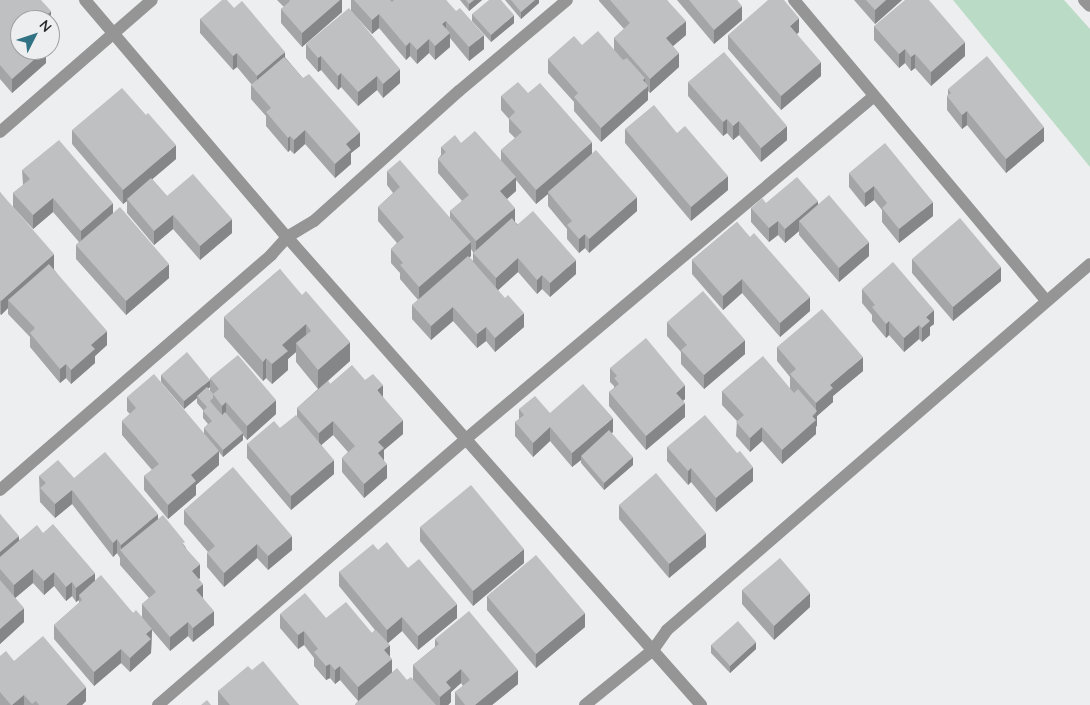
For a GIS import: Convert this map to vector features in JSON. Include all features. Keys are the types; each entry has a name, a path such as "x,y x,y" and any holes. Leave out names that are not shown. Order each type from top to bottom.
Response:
{"street":[{"path":"85,0 287,237 700,705"},
{"path":"0,132 152,0"},
{"path":"0,490 271,255 287,237 314,221 460,91 567,0"},
{"path":"794,0 1046,300"},
{"path":"1084,0 1090,6"},
{"path":"158,705 466,438 873,96"},
{"path":"585,705 653,650 667,630 1046,300 1090,264"}],"green space":[{"path":"953,0 1064,0 1090,29 1090,167"}],"building":[{"path":"0,0 41,0 50,10 10,10 10,60 34,60 12,79 0,65"},
{"path":"222,0 227,0 234,8 242,1 285,52 257,76 237,53 233,56 200,19"},
{"path":"289,0 340,0 302,33 281,9"},
{"path":"354,0 390,0 392,2 394,0 446,0 456,11 460,8 484,35 469,47 446,21 442,24 450,33 435,46 429,39 417,50 410,42 406,46 379,14 372,20"},
{"path":"466,0 474,0 469,4"},
{"path":"489,0 501,0 514,15 491,35 472,14"},
{"path":"511,0 535,0 521,12"},
{"path":"610,0 667,0 686,21 666,38 679,53 650,79 614,38 630,23"},
{"path":"689,0 737,0 742,6 714,30"},
{"path":"768,0 784,0 799,18 790,26 821,62 781,96 728,35"},
{"path":"866,0 886,0 875,10"},
{"path":"905,0 929,0 965,42 931,72 915,54 911,57 905,49 899,54 874,26"},
{"path":"349,8 400,69 383,84 377,76 358,92 341,73 338,76 321,56 318,58 306,44"},
{"path":"598,31 623,60 627,58 645,78 643,80 648,86 601,128 574,97 578,93 548,59 574,36 582,45"},
{"path":"724,52 787,126 761,148 739,121 733,126 727,119 723,122 688,82"},
{"path":"987,56 1044,127 1006,159 967,111 962,115 947,96 951,93 948,89"},
{"path":"284,57 303,78 309,74 360,132 346,144 351,150 335,164 305,130 294,140 290,136 288,138 266,112 271,108 251,85"},
{"path":"518,82 528,93 540,83 592,142 536,190 501,150 522,132 509,118 515,112 501,96"},
{"path":"122,88 146,115 148,113 176,145 123,190 72,130"},
{"path":"654,105 677,133 685,126 728,176 691,207 625,129"},
{"path":"475,131 516,177 500,191 515,208 476,241 450,211 469,195 438,159 446,152 441,147 455,135 461,143"},
{"path":"59,140 113,203 81,231 53,198 33,215 13,193 30,179 22,170"},
{"path":"885,143 933,202 899,229 882,208 887,203 874,186 865,193 849,173"},
{"path":"596,150 637,197 589,239 585,234 579,239 567,225 572,221 548,192"},
{"path":"400,160 471,242 419,287 400,265 403,263 391,249 404,237 378,207 400,187 387,171"},
{"path":"193,174 232,219 200,246 173,215 154,231 127,199 151,178 167,196"},
{"path":"797,177 818,201 785,229 778,221 769,228 751,208 762,198 766,203"},
{"path":"0,192 54,254 1,301 0,300"},
{"path":"829,195 869,242 839,268 799,221"},
{"path":"120,207 169,264 126,301 76,245"},
{"path":"533,211 576,260 550,283 542,275 537,280 518,258 496,278 473,253 512,218 517,225"},
{"path":"960,218 1001,267 953,307 912,259"},
{"path":"737,222 750,237 754,233 810,297 780,323 742,279 723,296 692,260"},
{"path":"468,256 505,298 508,295 524,313 495,338 486,327 477,334 453,307 431,326 412,305"},
{"path":"893,262 934,310 926,317 930,321 922,328 919,325 904,338 889,321 886,324 872,307 875,305 862,289"},
{"path":"49,264 107,331 91,345 95,349 71,370 66,364 60,369 30,333 35,328 8,300"},
{"path":"280,269 302,295 306,291 350,342 318,370 296,343 311,331 306,324 282,345 288,351 272,364 266,358 263,362 224,317"},
{"path":"703,291 745,340 704,375 681,350 687,345 667,322"},
{"path":"822,309 863,357 830,385 833,388 816,403 790,374 796,369 777,347"},
{"path":"646,338 685,385 676,393 685,403 646,436 609,392 619,384 614,378 617,376 610,368"},
{"path":"187,352 210,380 184,401 161,375"},
{"path":"238,355 276,400 247,426 226,402 222,406 213,394 219,389 210,378"},
{"path":"763,356 794,393 798,389 817,411 812,416 816,420 782,450 762,427 750,438 736,422 744,415 722,391"},
{"path":"352,365 365,380 373,374 383,385 377,390 403,420 378,442 384,448 378,453 387,464 364,484 342,458 355,446 333,421 319,433 297,408 328,381 330,384"},
{"path":"154,374 219,451 191,475 196,481 168,505 144,476 159,464 122,421 136,408 127,397"},
{"path":"583,384 613,418 572,453 550,427 533,443 515,422 524,415 519,409 535,396 550,413"},
{"path":"207,387 215,396 213,394 213,398 210,401 222,415 225,412 243,433 223,450 204,428 212,421 203,411 207,407 197,396"},
{"path":"296,415 334,460 291,496 247,444 274,421 280,428"},
{"path":"705,415 737,453 740,451 753,467 716,498 691,468 688,471 667,447"},
{"path":"609,430 633,457 604,483 581,456"},
{"path":"105,452 158,514 121,545 117,539 113,543 72,490 55,504 40,488 46,483 39,476 58,460 74,478"},
{"path":"233,467 292,536 268,556 257,544 224,573 207,553 215,546 184,510"},
{"path":"656,473 706,533 669,564 619,505"},
{"path":"471,485 524,549 473,591 420,527"},
{"path":"0,514 19,536 0,552"},
{"path":"163,515 185,542 182,544 200,564 192,571 203,584 196,590 214,611 193,628 188,622 170,637 142,604 156,592 120,550"},
{"path":"53,524 95,573 76,588 72,582 66,587 54,572 44,581 33,569 14,585 0,569 0,557 37,525 43,533"},
{"path":"387,542 408,568 419,559 457,604 418,636 402,617 387,630 339,572 373,544 378,550"},
{"path":"536,555 585,613 536,654 487,596"},
{"path":"780,558 810,593 774,626 742,590"},
{"path":"101,575 133,613 136,610 152,629 146,634 151,639 130,658 121,649 94,672 54,625 82,600 79,595"},
{"path":"0,580 24,608 0,629"},
{"path":"305,593 326,618 346,602 372,633 376,630 390,645 384,650 392,659 358,687 340,666 335,670 330,664 326,666 314,652 318,649 304,631 298,635 280,614"},
{"path":"469,611 518,670 475,705 465,705 455,692 470,680 461,669 446,682 451,688 440,697 413,665 439,644 435,639"},
{"path":"738,621 756,642 730,666 711,645"},
{"path":"43,636 86,687 66,705 39,705 36,701 32,704 24,695 11,705 0,692 0,656 6,651 14,661"},
{"path":"263,661 299,705 230,705 218,691 248,666 252,670"},
{"path":"397,668 407,680 411,677 436,705 355,704"},
{"path":"207,700 211,705 201,705"}]}
